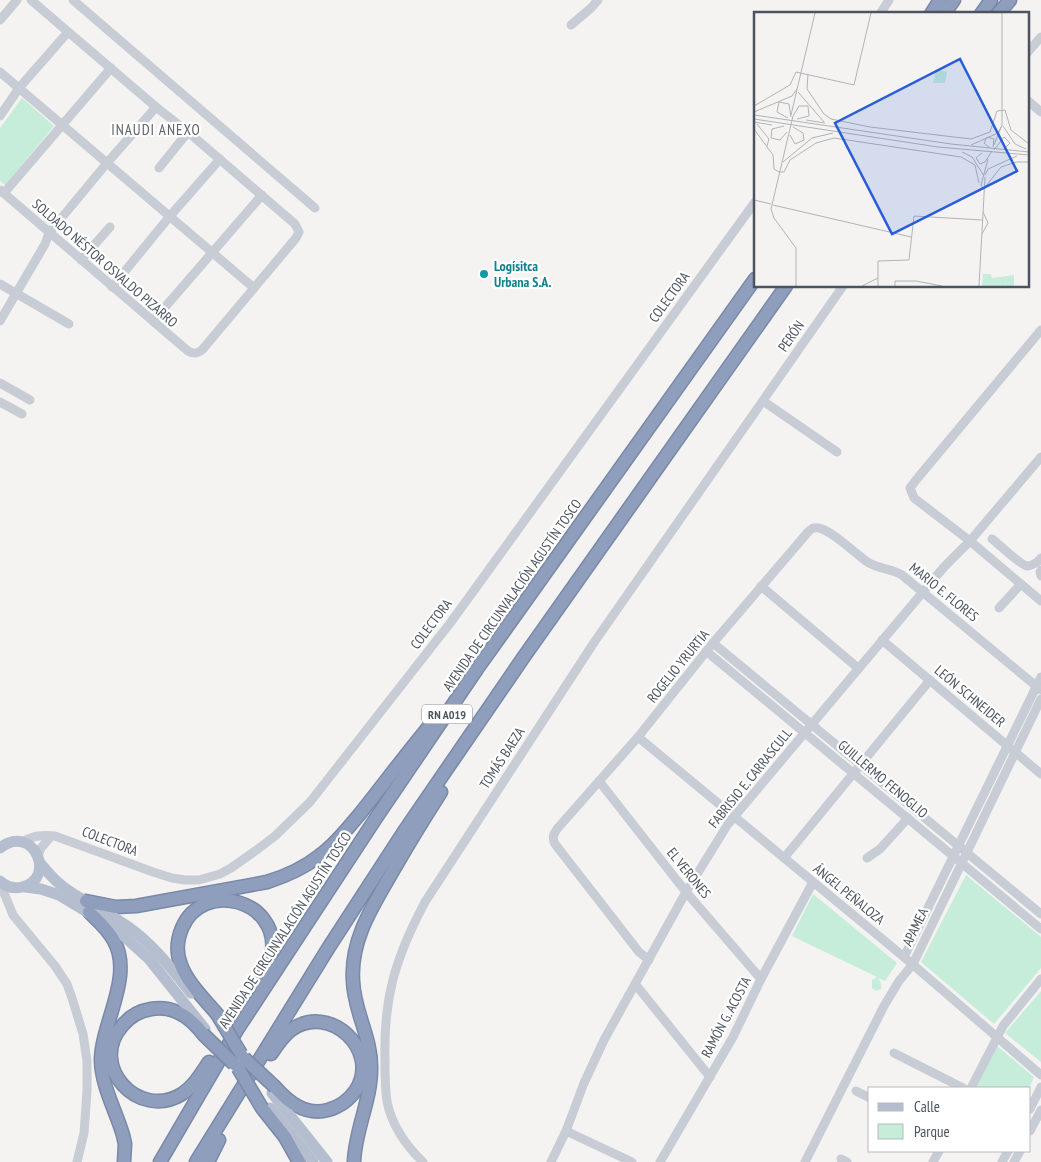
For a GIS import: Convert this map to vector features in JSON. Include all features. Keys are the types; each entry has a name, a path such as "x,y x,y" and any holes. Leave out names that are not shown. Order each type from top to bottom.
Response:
{"highway":[{"path":"932,12 940,0"},
{"path":"945,12 954,0"},
{"path":"982,12 991,0"},
{"path":"1000,12 1010,0"},
{"name":"AVENIDA DE CIRCUNVALACIÓN AGUSTÍN TOSCO","path":"160,1162 235,1034 366,832 477,669 754,280"},
{"name":"RN A019","path":"196,1162 369,884 524,658 785,288"},
{"path":"354,1162 356,1144 370,1089 372,1070 369,1044 357,1006 353,984 353,959 360,932 400,858 484,726 524,658"},
{"path":"87,906 136,906 268,882 309,863 329,848 342,834 477,669"},
{"path":"208,1162 226,1128 239,1091 270,1055 285,1035 299,1025 316,1022 329,1024 346,1033 358,1048 363,1068 360,1082 347,1100 334,1108 319,1112 299,1108 289,1102 269,1098 239,1061 204,1032 194,1023 185,1016 171,1010 154,1008 138,1013 130,1018 117,1032 113,1041 112,1063 115,1074 125,1089 141,1098 150,1100 159,1101 175,1097 188,1090 209,1061 235,1034 252,994 267,968 272,951 272,942 267,925 257,912 241,902 226,899 209,902 194,911 187,918 179,936 178,956 183,971 215,1017 239,1061 269,1098 285,1137 299,1162"},
{"path":"87,906 111,935 120,958 118,987 104,1038 101,1061 106,1088 123,1135 125,1144 124,1162"}],"main road":[{"path":"0,847 15,841 29,845 60,885 149,959 204,1032"},
{"path":"22,887 31,883 36,878 39,871 39,860"},
{"path":"0,882 11,888 22,887 59,895 114,917 141,937 161,956 215,1017"},
{"path":"269,1098 313,1162"},
{"path":"269,1098 327,1162"}],"street":[{"path":"0,20 17,0"},
{"path":"0,72 254,288 296,238 299,232 296,224 188,132 156,108 31,0"},
{"path":"73,0 315,208"},
{"path":"570,25 598,0"},
{"path":"881,12 889,0"},
{"path":"0,116 19,88 68,32"},
{"path":"1028,52 1041,37"},
{"path":"2,192 111,68"},
{"path":"1028,101 1041,112"},
{"path":"0,321 45,244 49,233 156,108"},
{"path":"159,168 188,132"},
{"path":"112,287 220,159"},
{"name":"SOLDADO NÉSTOR OSVALDO PIZARRO","path":"2,192 188,352 194,354 202,350 254,288"},
{"path":"153,321 262,195"},
{"name":"COLECTORA","path":"51,836 64,838 172,878 199,880 220,874 275,836 315,796 451,622 754,203"},
{"path":"81,260 110,227"},
{"path":"0,284 69,324"},
{"name":"PERÓN","path":"762,401 842,288"},
{"path":"1039,596 1021,584 970,541 914,498 910,488 1041,330"},
{"path":"0,383 30,400"},
{"path":"762,401 837,452"},
{"name":"TOMÁS BAEZA","path":"423,1162 410,1149 401,1135 389,1113 386,1100 384,1037 386,1012 391,986 413,924 425,902 568,681 762,401"},
{"path":"0,402 22,414"},
{"name":"FABRISIO E. CARRASCULL","path":"551,1162 604,1040 686,892 734,816 923,591 970,541 1041,457"},
{"name":"ROGELIO YRURTIA","path":"649,960 639,952 555,844 553,835 557,828 638,737 706,651 808,532 815,527 823,528"},
{"name":"MARIO E. FLORES","path":"823,528 868,562 902,574 1039,688"},
{"path":"992,538 1027,566 1032,565 1041,558"},
{"path":"1011,575 1021,563"},
{"path":"1041,570 1041,576"},
{"path":"999,608 1021,584"},
{"path":"761,586 858,668"},
{"name":"LEÓN SCHNEIDER","path":"882,640 1041,774"},
{"name":"GUILLERMO FENOGLIO","path":"713,643 1041,914"},
{"name":"GUILLERMO FENOGLIO","path":"706,651 1041,929"},
{"name":"APAMEA","path":"904,957 1008,746 1039,688 1041,677"},
{"path":"784,858 930,680"},
{"name":"APAMEA","path":"805,1162 884,1006 899,981 913,964 1041,699"},
{"name":"ÁNGEL PEÑALOZA","path":"638,737 913,964 1041,1075"},
{"name":"EL VERONES","path":"599,781 686,892 761,980"},
{"path":"867,858 880,849 908,818"},
{"path":"22,842 40,835 51,836"},
{"path":"39,860 41,848 51,836"},
{"path":"0,882 13,915 55,966 67,984 83,1034 87,1061 87,1088 84,1132 77,1162"},
{"name":"RAMÓN G. ACOSTA","path":"660,1162 733,1037 813,882"},
{"path":"8,902 12,894 22,887"},
{"path":"971,1087 996,1037 1008,1018 1041,979"},
{"path":"636,985 710,1076"},
{"path":"894,1053 961,1087"},
{"path":"1031,1106 1041,1087"},
{"path":"856,1091 868,1097"},
{"path":"1031,1129 1041,1110"},
{"path":"566,1131 632,1162"}],"green space":[{"path":"22,98 54,126 5,185 0,181 0,128"},
{"path":"966,875 1041,937 1041,968 994,1024 921,962"},
{"path":"813,894 897,963 885,981 878,978 881,983 881,989 876,991 872,988 872,980 877,977 792,936"},
{"path":"1041,991 1041,1062 1005,1033"},
{"path":"997,1046 1034,1077 1029,1087 976,1087"}],"place":[{"name":"Logísitca Urbana S.A.","path":"484,274"}],"district":[{"name":"INAUDI ANEXO","path":"156,129"}]}
